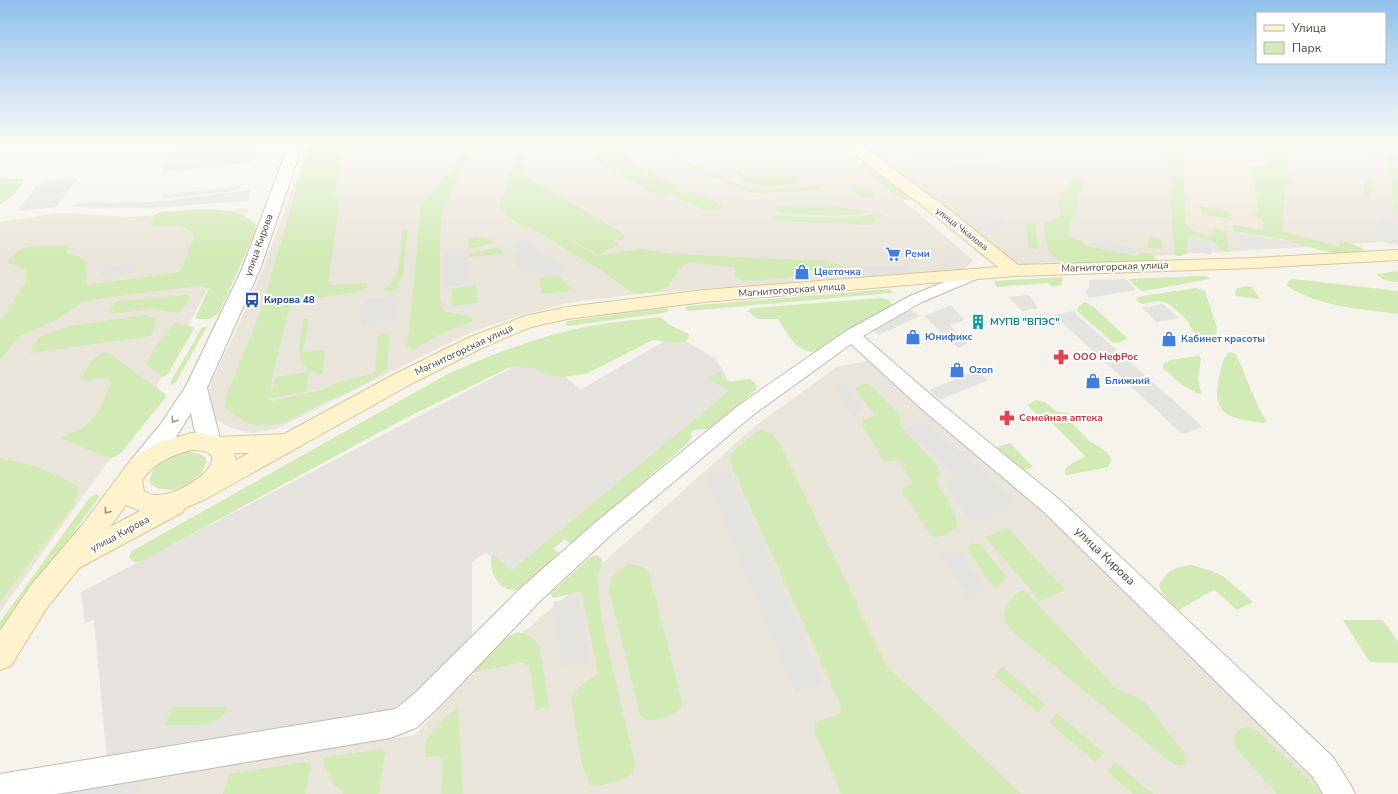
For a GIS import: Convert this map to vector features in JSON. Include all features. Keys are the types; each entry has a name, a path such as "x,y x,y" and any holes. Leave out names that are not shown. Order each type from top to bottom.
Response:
{"main road":[{"name":"улица Чкалова","path":"899,181 956,224 1014,271"},
{"name":"Магнитогорская улица","path":"199,491 403,379 470,345 525,322 567,313 673,299 1014,271 1254,263 1398,255"},
{"name":"Магнитогорская улица","path":"135,474 160,451 186,442 198,441 213,444 287,442"},
{"path":"135,474 132,495 138,501 149,504 163,504 178,501 199,491 216,478 222,469 224,460 222,452 213,444"},
{"name":"улица Кирова","path":"0,656 42,594 69,562 135,474"},
{"name":"улица Кирова","path":"69,562 199,491"}],"street":[{"name":"улица Кирова","path":"135,474 168,430 196,388 251,269 283,181"},
{"path":"0,789 390,724 406,718 426,701 531,594 605,528 746,410 852,335 911,302 973,275"},
{"name":"улица Кирова","path":"852,335 931,406 1052,506 1322,767 1340,794"},
{"path":"196,388 213,444"}],"shaded area":[{"path":"44,181 76,181 56,207 17,211 38,184 42,184"},
{"path":"295,181 880,181 973,260 964,269 638,294 567,303 515,317 467,334 276,429 252,433 231,428 218,421 208,413 207,400 212,381 263,269"},
{"path":"904,181 1398,181 1398,241 1012,265"},
{"path":"1177,181 1276,181 1283,240 1179,223"},
{"path":"240,186 239,190 162,199 164,195"},
{"path":"250,190 248,201 146,208 73,207 77,203 157,202"},
{"path":"946,207 1006,220 1005,228 1001,228 999,236 974,230"},
{"path":"249,209 142,414 0,612 0,222 61,213 129,217"},
{"path":"1378,215 1398,220 1398,245 1376,241"},
{"path":"1238,233 1289,242 1259,250 1241,247"},
{"path":"1192,238 1211,242 1211,255 1191,251"},
{"path":"523,240 561,265 564,273 537,277 535,267 517,269 513,241"},
{"path":"1096,240 1137,249 1136,254 1089,245"},
{"path":"466,250 468,284 444,287 444,253"},
{"path":"943,256 959,258 961,266 956,274 940,273 945,264"},
{"path":"136,263 131,273 99,277 105,267"},
{"path":"860,265 909,267 912,273 864,277"},
{"path":"1126,279 1136,290 1089,298 1085,293 1089,288 1089,280"},
{"path":"397,295 396,320 361,326 363,300"},
{"path":"1029,295 1038,308 1022,311 1009,297"},
{"path":"1163,304 1179,318 1157,322 1142,308"},
{"path":"951,305 964,320 950,325 968,343 958,348 924,316"},
{"path":"911,310 920,316 879,335 870,329"},
{"path":"1073,311 1203,427 1187,433 1181,433 1054,315"},
{"path":"675,335 716,359 730,383 741,391 518,579 485,552 472,563 472,644 409,699 384,713 107,759 94,620 85,623 81,592 517,365 555,367 580,390"},
{"path":"872,360 1048,504 1334,794 35,794 415,735 465,681 565,597 755,426 837,367"},
{"path":"976,371 988,380 940,400 929,390"},
{"path":"832,383 847,384 862,409 853,418"},
{"path":"923,420 1018,501 972,524 945,486 953,475 905,429"},
{"path":"729,468 824,684 796,693 706,474"},
{"path":"959,549 987,591 968,597 941,554"},
{"path":"578,596 590,661 564,667 553,602"},
{"path":"142,778 136,794 46,794"}],"green space":[{"path":"0,181 22,181 20,187 14,194 0,204"},
{"path":"298,181 338,181 334,198 340,201 328,283 331,285 366,283 367,285 365,289 358,292 296,301 290,307 273,374 269,400 273,401 325,389 341,381 371,374 375,371 378,336 381,334 389,335 387,369 374,379 280,424 256,425 244,422 225,407 227,394 262,308"},
{"path":"441,181 456,181 442,211 440,234 440,299 444,311 471,317 473,321 441,334 414,349 407,347 415,274 420,207"},
{"path":"508,181 534,181 625,235 623,240 613,240 619,244 598,255 560,234 596,256 641,249 673,254 822,261 844,267 848,273 846,275 820,277 808,268 796,268 793,270 793,276 790,278 741,281 735,278 735,268 733,267 694,263 685,264 668,286 658,291 642,294 631,292 596,267 533,229 523,226 506,216 499,204"},
{"path":"631,181 667,181 678,185 680,188 661,197"},
{"path":"723,181 731,181 749,189 819,187 820,191 751,193"},
{"path":"742,181 799,181 800,184 764,185 746,183"},
{"path":"877,181 889,181 912,199 900,199"},
{"path":"1069,181 1084,182 1067,235 1073,239 1081,240 1086,246 1138,256 1140,252 1153,254 1156,259 1149,262 1087,264 1066,262 1054,258 1048,250 1043,222 1051,221 1059,217 1060,205 1056,200 1059,195 1067,190"},
{"path":"1169,181 1184,181 1185,223 1193,231 1206,237 1213,235 1214,228 1225,231 1230,252 1223,250 1212,241 1191,236 1188,237 1186,254 1180,256 1175,255"},
{"path":"1254,181 1293,181 1285,189 1282,231 1336,246 1340,245 1340,242 1346,242 1362,248 1364,252 1341,255 1297,244 1289,240 1233,231 1232,227 1234,225 1261,230 1264,229 1262,219 1249,214 1257,210 1258,205"},
{"path":"1365,181 1373,181 1370,199 1363,197"},
{"path":"1392,181 1398,181 1398,212 1393,210"},
{"path":"852,185 871,189 876,194 869,198 862,197 856,192"},
{"path":"680,191 697,194 708,198 718,203 722,207 720,210 704,210 672,195"},
{"path":"825,206 866,211 847,215 823,215 779,213 775,210 777,207"},
{"path":"1200,206 1229,211 1231,219 1201,214"},
{"path":"203,209 224,210 237,213 255,224 256,230 219,313 210,319 197,319 196,316 209,288 198,286 89,300 79,304 54,321 20,336 0,360 0,322 26,282 26,269 8,262 18,251 33,246 69,246 66,253 78,256 86,261 87,285 175,273 180,271 194,238 193,233 188,229 178,226 151,225 152,219 160,212"},
{"path":"879,213 883,216 876,219 874,223 869,225 775,221 773,219 775,216 839,218 859,217"},
{"path":"1035,223 1038,249 1028,247 1026,224"},
{"path":"408,230 403,275 395,290 388,292 385,289 392,282 398,270 401,250 401,231"},
{"path":"1149,236 1162,240 1162,249 1147,247"},
{"path":"476,237 489,239 494,243 469,249 468,240"},
{"path":"497,247 505,253 469,257 469,254"},
{"path":"1398,271 1398,282 1383,279 1377,274"},
{"path":"559,276 572,290 542,294 539,278"},
{"path":"1207,276 1210,279 1144,291 1140,290 1128,279"},
{"path":"1063,277 1061,285 1053,287 1047,283 997,287 994,281"},
{"path":"1293,279 1398,291 1398,314 1341,306 1313,299 1287,286 1289,280"},
{"path":"476,285 478,303 452,306 452,289"},
{"path":"1244,286 1252,287 1260,299 1235,296 1236,289"},
{"path":"1196,288 1205,291 1217,328 1216,333 1211,340 1207,340 1191,329 1185,318 1167,303 1158,301 1142,304 1136,300 1142,296"},
{"path":"889,289 893,292 688,311 684,309 688,306"},
{"path":"190,296 190,298 181,312 178,313 152,309 112,314 108,313 116,301"},
{"path":"881,298 888,299 892,305 817,351 810,352 799,347 789,337 778,319 757,319 748,311 751,308"},
{"path":"1085,302 1095,308 1128,339 1116,343 1112,342 1077,311 1078,307"},
{"path":"663,308 668,309 669,311 568,326 565,325 568,321"},
{"path":"145,315 157,319 151,336 30,353 39,337 69,326"},
{"path":"660,317 670,325 689,334 688,340 675,343 653,340 586,374 564,377 549,375 534,368 508,368 404,419 140,562 134,562 129,557 132,551 446,375 499,352 571,330 590,326"},
{"path":"304,319 309,319 303,352 325,350 322,374 315,373 308,369 300,359 299,346"},
{"path":"174,323 193,327 194,329 167,375 162,377 146,364 156,346"},
{"path":"206,326 207,327 176,382 171,385 170,382 201,329"},
{"path":"1229,352 1234,353 1237,356 1257,404 1266,421 1263,423 1232,416 1225,412 1220,406 1217,398 1217,387 1225,356"},
{"path":"104,353 110,354 165,394 166,397 121,453 109,458 61,438 86,426 97,414 111,384 109,380 103,378 81,381 92,360"},
{"path":"1199,356 1201,359 1198,379 1201,393 1199,394 1182,385 1163,368 1163,364 1170,360"},
{"path":"309,372 306,392 270,398 275,377"},
{"path":"716,372 720,373 726,382 750,379 757,385 756,390 709,429 692,430 690,432 692,437 689,442 571,544 564,539 553,548 560,554 517,590 505,588 500,584 493,573 491,566 492,554 512,570 729,391 728,389 709,379"},
{"path":"868,383 899,414 901,427 933,461 941,473 937,480 955,514 957,521 956,527 952,532 937,537 930,534 901,489 913,483 898,460 885,462 883,460 862,425 862,421 873,416 874,414 855,389 856,387"},
{"path":"1035,400 1045,402 1056,411 1071,414 1074,418 1072,423 1088,440 1107,452 1112,460 1108,467 1067,475 1065,474 1065,471 1069,466 1084,457 1084,455 1053,424 1043,421 1030,408 1028,405"},
{"path":"762,430 771,433 779,442 885,663 891,671 914,691 1021,794 841,794 814,729 814,725 818,721 840,714 841,706 731,465 731,453 757,431"},
{"path":"1010,443 1033,467 1020,472 997,447"},
{"path":"183,452 195,453 206,458 205,467 200,475 185,486 175,489 166,490 157,488 150,483 153,471 160,463 171,456"},
{"path":"0,458 36,466 78,486 74,505 0,602"},
{"path":"97,494 99,497 0,635 0,622 90,497"},
{"path":"1008,528 1065,590 1040,601 985,537"},
{"path":"970,543 980,544 1006,576 998,587 992,586 968,550"},
{"path":"595,555 600,557 602,560 598,580 601,619 635,766 633,772 624,778 593,786 589,785 581,761 571,698 578,688 598,674 582,595 579,592 553,598 550,594 589,558"},
{"path":"627,565 639,566 644,568 649,573 682,701 679,710 656,719 648,720 640,715 609,591 611,578"},
{"path":"1192,565 1223,576 1253,602 1237,610 1213,590 1179,610 1167,599 1159,585 1165,576 1172,570"},
{"path":"1020,591 1024,591 1028,594 1117,689 1145,702 1183,751 1187,759 1185,764 1179,766 1169,761 1013,632 1006,623 1003,615 1012,598"},
{"path":"1343,620 1383,620 1398,642 1398,663 1370,662"},
{"path":"518,632 531,637 540,647 549,707 536,710 530,669 525,663 472,673 473,668 509,636"},
{"path":"1003,667 1045,704 1037,712 994,675"},
{"path":"173,707 229,707 223,715 209,723 200,725 164,725"},
{"path":"458,708 463,794 441,794 443,758 440,756 425,757 426,741 442,720"},
{"path":"1057,713 1104,753 1095,762 1049,722"},
{"path":"1248,727 1255,729 1322,794 1277,794 1236,748 1234,739 1235,733 1242,728"},
{"path":"382,749 385,752 379,794 343,794 342,790 333,784 322,759 326,757"},
{"path":"310,762 311,766 305,794 223,794 229,774"},
{"path":"1115,762 1153,794 1133,794 1108,772"}],"place":[{"name":"Реми","path":"893,254"},
{"name":"Цветочка","path":"802,272"},
{"name":"Кирова 48","path":"252,300"},
{"name":"МУПВ \"ВПЭС\"","path":"978,322"},
{"name":"Юнификс","path":"913,337"},
{"name":"Кабинет красоты","path":"1169,339"},
{"name":"ООО НефРос","path":"1061,357"},
{"name":"Ozon","path":"957,370"},
{"name":"Ближний","path":"1093,381"},
{"name":"Семейная аптека","path":"1007,418"}]}
